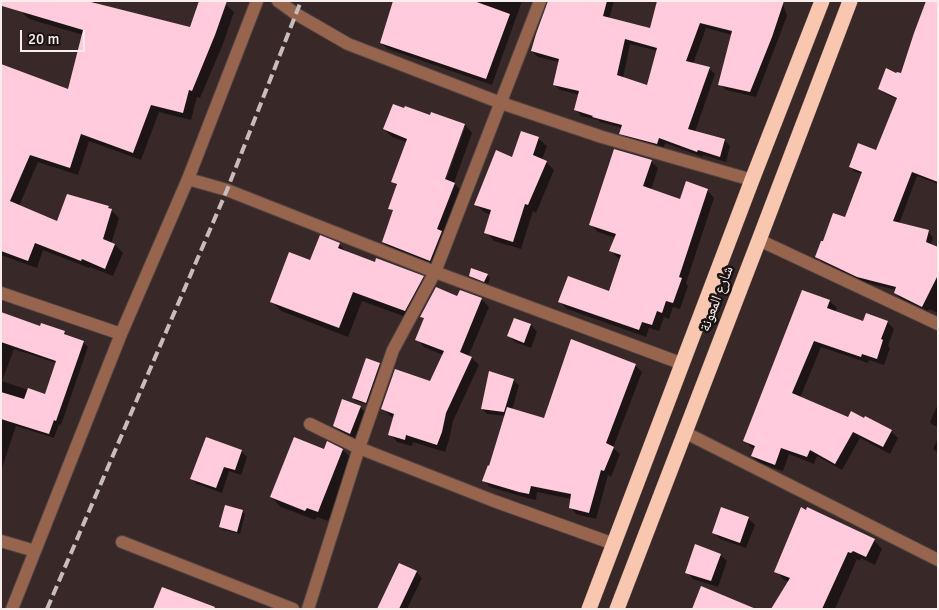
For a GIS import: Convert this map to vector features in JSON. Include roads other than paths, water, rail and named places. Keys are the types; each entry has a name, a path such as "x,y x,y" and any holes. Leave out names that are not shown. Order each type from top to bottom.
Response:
{"highway":[{"name":"شارع المعونة","path":"589,609 822,1"},
{"name":"شارع المعونة","path":"616,609 760,240 850,1"}],"street":[{"path":"12,609 120,334 188,179 257,1"},
{"path":"278,1 296,14 348,44 501,103 610,140 752,180"},
{"path":"308,609 359,448 393,350 434,272 540,1"},
{"path":"188,179 227,190 434,272 683,364"},
{"path":"760,240 938,324"},
{"path":"1,293 120,334"},
{"path":"310,424 359,448 479,496 614,544"},
{"path":"684,432 938,560"},
{"path":"1,541 34,551"},
{"path":"122,542 293,609"}],"railway":[{"path":"47,609 227,190 301,1"}]}
